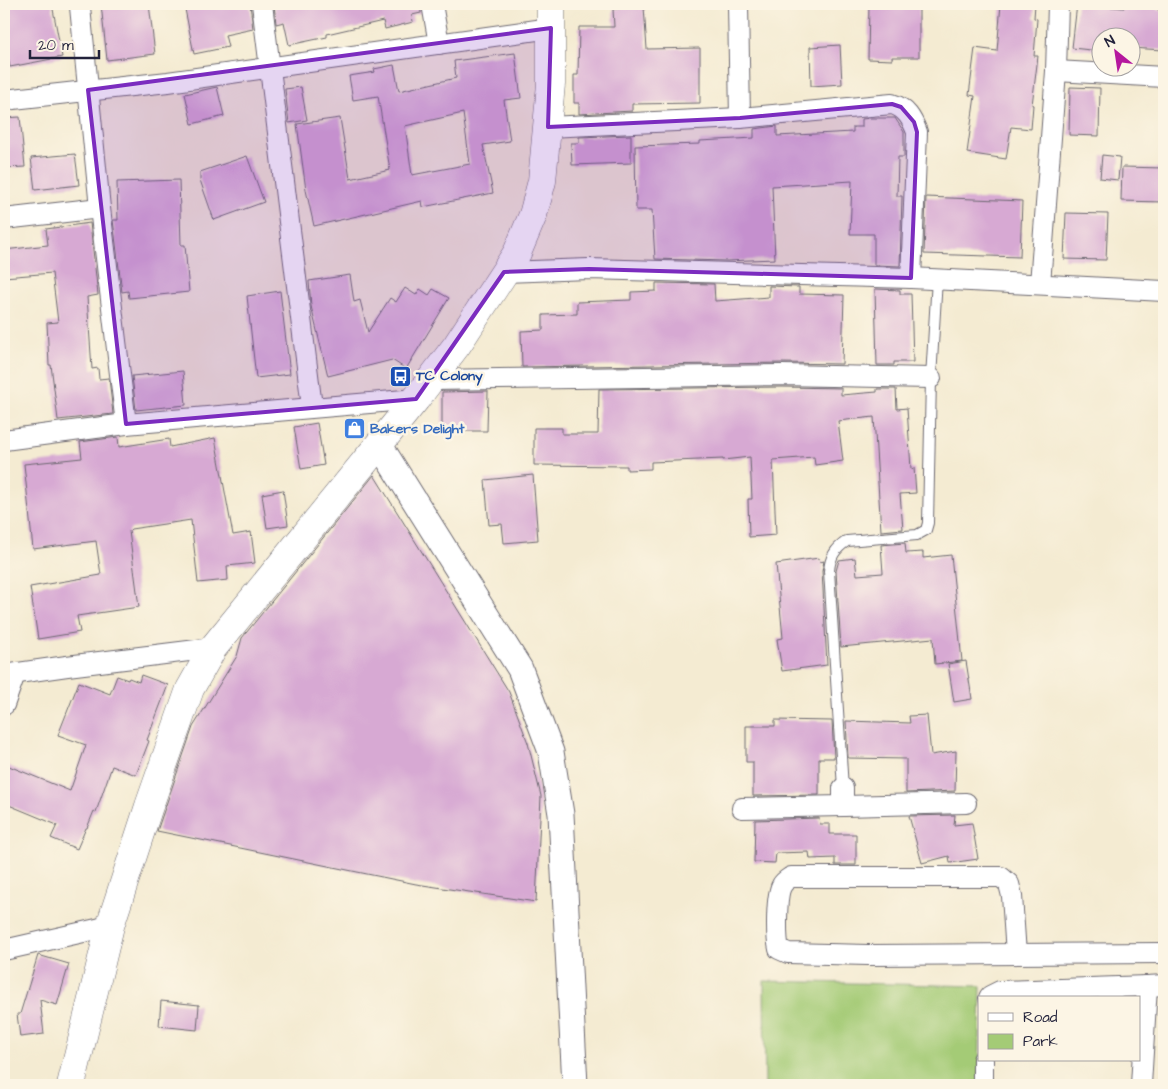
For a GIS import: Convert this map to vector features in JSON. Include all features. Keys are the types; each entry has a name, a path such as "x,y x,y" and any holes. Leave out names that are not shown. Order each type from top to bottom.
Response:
{"main road":[{"path":"71,1085 110,926 148,806 190,689 213,648 379,444 457,344 516,253 533,215 542,181 551,84 551,16"}],"street":[{"path":"262,4 312,408"},
{"path":"432,4 439,44"},
{"path":"738,4 740,118"},
{"path":"1040,284 1056,71 1058,4"},
{"path":"80,7 100,208 126,424"},
{"path":"4,100 271,68 439,44 551,16"},
{"path":"1056,71 1164,77"},
{"path":"548,127 740,118 892,104 901,107 914,122 918,132 912,278"},
{"path":"4,219 100,208"},
{"path":"504,272 589,270 912,278 1164,291"},
{"path":"4,440 126,424 312,408 423,389 782,376 931,378"},
{"path":"379,444 520,669 551,752 561,814 575,1085"},
{"path":"4,705 10,674 213,648"},
{"path":"742,808 843,797 966,803"},
{"path":"1016,954 1012,896 1009,884 1001,877 791,877 782,883 779,892 777,940 779,949 788,953 868,955 1016,954 1164,953"},
{"path":"4,950 110,926"},
{"path":"990,996 1000,991 1155,985 1141,1085"},
{"path":"983,1062 983,1085"}],"lane":[{"path":"843,797 830,562 833,553 847,541 917,536 926,530 928,523 931,378 937,279"}],"highlighted area":[{"path":"551,28 548,127 740,118 892,104 901,107 914,122 917,132 911,278 589,269 504,272 416,399 126,424 88,90"}],"green space":[{"path":"764,981 981,986 981,996 978,996 979,1085 765,1085"}],"building":[{"path":"4,4 52,4 62,57 10,67 4,37"},
{"path":"101,4 149,4 155,54 107,60"},
{"path":"184,4 250,4 253,29 225,35 228,47 194,54"},
{"path":"274,4 420,4 421,13 412,15 413,22 385,29 383,21 327,34 327,37 289,45 284,22 276,24"},
{"path":"869,4 919,4 919,57 892,57 892,60 868,59"},
{"path":"1001,4 1035,4 1034,18 1037,19 1034,56 1038,56 1031,129 1011,127 1006,159 967,153 975,96 969,95 975,48 997,51"},
{"path":"1077,4 1124,8 1124,4 1158,5 1158,10 1164,11 1164,50 1140,49 1140,28 1090,28 1090,50 1072,48"},
{"path":"644,7 647,49 700,48 700,103 632,104 632,111 579,114 579,103 574,103 574,75 578,75 579,27 614,27 613,9"},
{"path":"840,45 842,84 811,86 810,47"},
{"path":"515,53 521,98 504,100 510,141 483,145 493,193 423,207 422,201 314,226 306,190 297,124 340,118 350,179 390,170 378,96 353,100 349,76 375,72 374,69 394,65 399,91 456,78 454,61","holes":["463,113 470,164 412,175 405,126"]},
{"path":"217,87 224,116 192,124 185,94"},
{"path":"301,87 307,120 289,123 285,89"},
{"path":"1070,87 1100,88 1099,136 1069,135"},
{"path":"20,117 25,167 4,168 4,118"},
{"path":"895,118 904,132 904,157 898,157 897,196 902,196 900,266 874,265 874,234 850,234 852,181 772,186 775,259 726,261 655,259 652,210 636,210 635,146 700,144 700,141 754,138 754,129 777,126 777,136 853,132 853,127 862,127 862,119"},
{"path":"631,135 631,163 572,165 571,143 579,143 579,137"},
{"path":"75,154 79,185 35,190 31,158"},
{"path":"1102,155 1120,157 1118,180 1100,178"},
{"path":"247,156 264,202 214,220 200,180 200,172"},
{"path":"1122,167 1164,168 1163,202 1121,201"},
{"path":"179,180 181,245 185,245 189,292 129,298 128,291 122,292 113,220 118,220 117,182"},
{"path":"926,197 1022,201 1020,257 924,254"},
{"path":"1066,213 1108,214 1106,260 1064,259"},
{"path":"90,223 98,295 87,297 92,369 98,368 99,379 109,378 113,414 58,420 51,365 49,365 47,323 58,322 52,273 4,277 4,250 48,245 46,229"},
{"path":"350,275 354,302 360,300 368,332 390,298 396,302 405,288 416,295 420,289 429,295 433,289 449,298 406,369 392,360 328,376 311,306 309,281"},
{"path":"656,283 714,284 715,301 769,297 769,286 799,287 799,294 844,295 842,364 782,363 522,367 521,331 543,330 543,315 577,314 577,302 631,300 631,292 656,291"},
{"path":"875,289 900,290 900,294 911,294 913,362 894,362 894,365 877,365"},
{"path":"280,291 290,374 256,378 247,296"},
{"path":"183,371 186,405 136,410 132,376"},
{"path":"841,388 841,395 877,392 877,389 896,389 897,409 907,408 911,469 914,468 916,493 900,494 903,529 881,531 874,417 838,421 843,461 815,465 814,457 773,460 776,535 749,537 748,499 752,499 750,457 723,460 651,462 651,469 627,470 627,466 534,465 534,428 562,428 562,434 598,434 599,389"},
{"path":"488,391 487,431 442,431 442,392"},
{"path":"317,423 324,465 301,469 294,427"},
{"path":"118,437 119,447 169,439 170,447 215,438 233,535 251,532 255,563 227,566 228,580 198,583 191,520 131,529 129,531 139,607 77,616 80,632 38,639 30,587 101,575 96,541 33,549 24,464 82,458 80,442"},
{"path":"374,475 509,692 528,743 541,796 536,902 416,884 157,831 193,727 237,656 242,638"},
{"path":"533,475 538,540 504,543 502,524 489,525 485,480"},
{"path":"283,490 288,525 267,528 262,494"},
{"path":"905,543 906,553 923,552 923,558 951,555 962,661 935,664 933,638 841,647 836,571 839,560 855,558 857,575 883,573 881,545"},
{"path":"819,558 820,562 824,561 822,571 827,665 782,671 777,639 783,638 776,564"},
{"path":"966,661 972,699 954,702 948,664"},
{"path":"141,675 168,685 147,740 149,741 136,775 112,766 96,812 94,811 77,849 51,838 57,825 4,803 4,764 70,791 86,745 58,735 79,682 110,694 117,676 139,682"},
{"path":"927,715 931,755 956,751 955,791 906,793 906,759 848,758 846,721 910,723 909,716"},
{"path":"775,720 832,721 834,758 819,758 819,795 753,796 753,762 746,762 746,726 775,726"},
{"path":"955,815 954,825 972,823 978,859 950,863 949,856 922,863 909,816"},
{"path":"819,818 820,824 830,824 830,834 856,834 856,865 835,865 835,858 810,859 809,852 776,853 775,863 754,862 755,820"},
{"path":"38,955 69,964 57,1005 40,1000 44,1034 20,1037 17,1014 20,1014"},
{"path":"161,1001 199,1005 197,1030 159,1026"}],"place":[{"name":"TC Colony","path":"400,376"},
{"name":"Bakers Delight","path":"354,429"}]}
